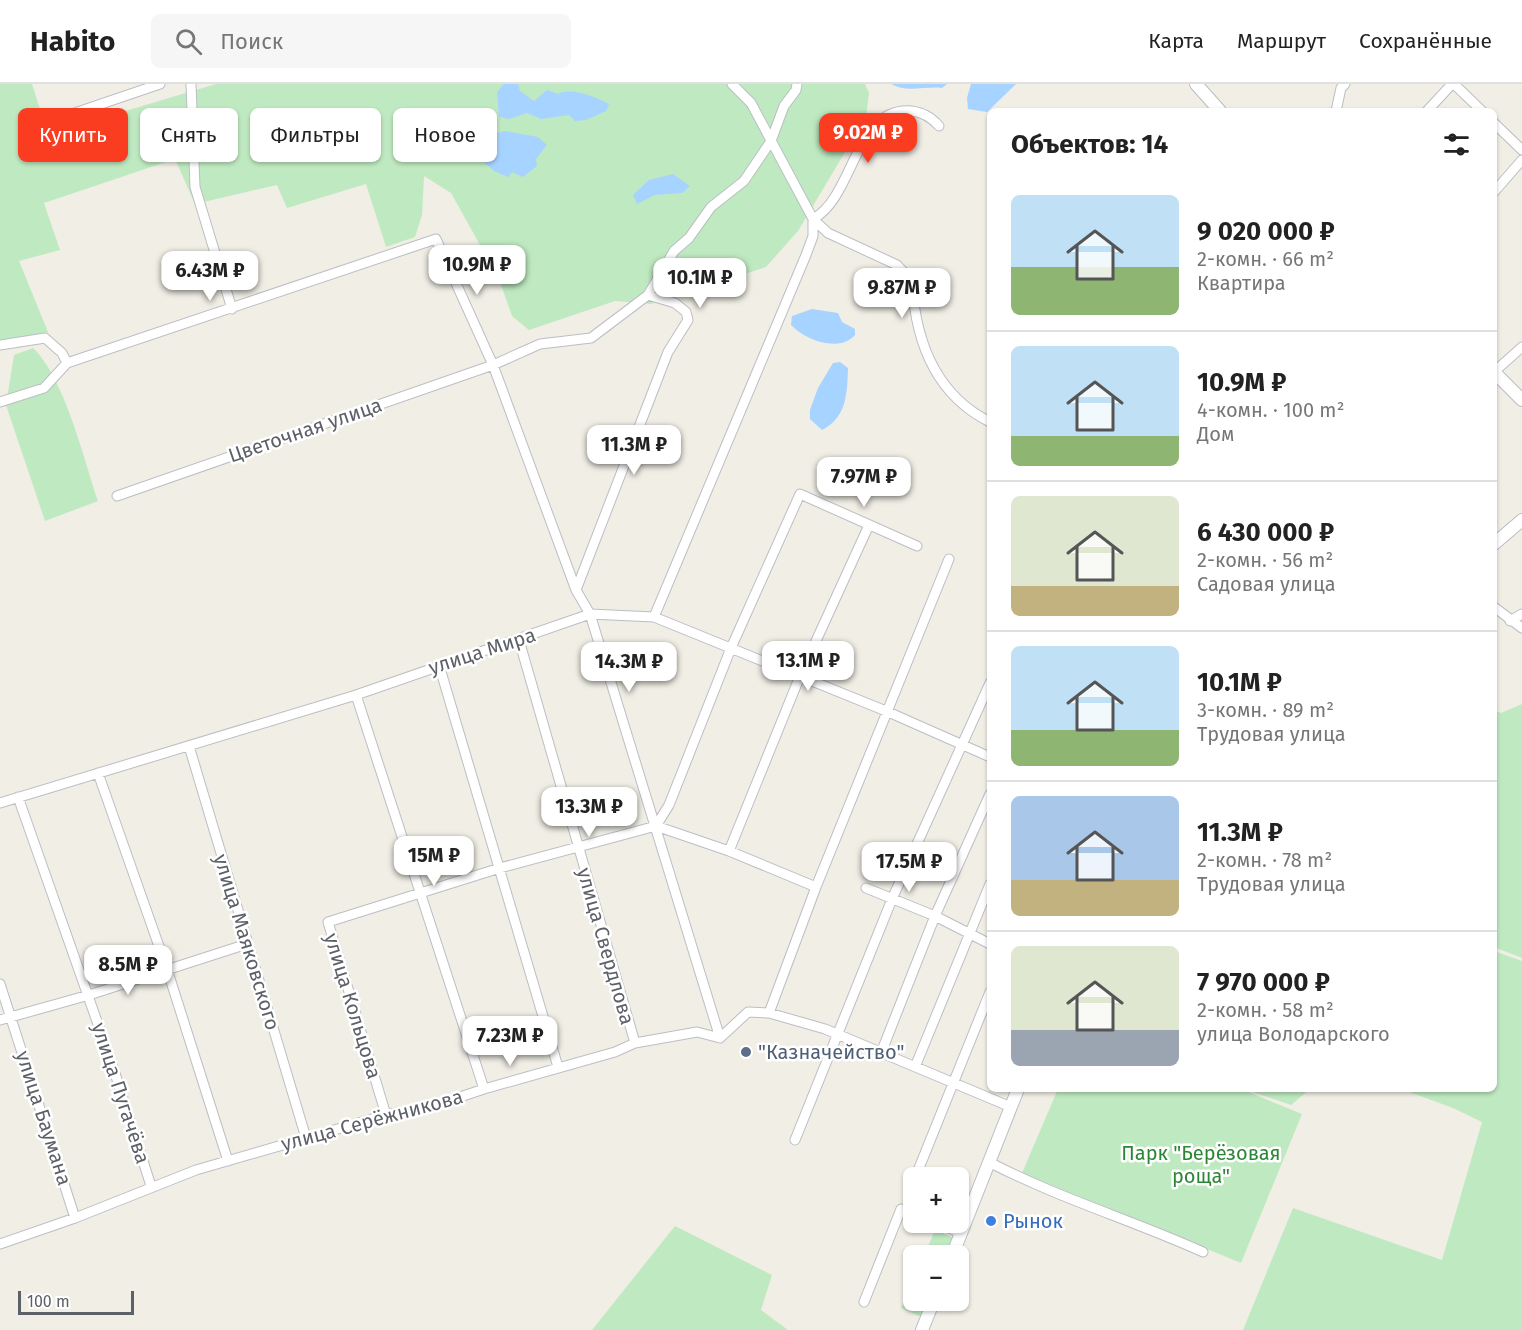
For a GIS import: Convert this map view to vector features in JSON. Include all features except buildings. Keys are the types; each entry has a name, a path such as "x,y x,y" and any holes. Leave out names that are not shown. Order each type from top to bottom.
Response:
{"main road":[{"path":"1196,84 1217,108"},
{"path":"1497,375 1522,400"},
{"path":"1497,541 1522,520"},
{"path":"969,1213 1017,1092"},
{"path":"956,1245 961,1233"},
{"path":"922,1330 930,1311"}],"street":[{"path":"87,108 160,84"},
{"path":"191,84 195,187 232,309"},
{"path":"732,84 751,102 813,219 828,233 897,265 912,281 914,309 924,351 942,381 976,415 987,420"},
{"path":"576,590 668,352 688,320 686,312 675,303 648,295 674,251 689,238 711,207 744,181 771,141 784,106 796,90 797,84"},
{"path":"1337,108 1341,88 1346,84"},
{"path":"1430,108 1453,84 1479,108"},
{"path":"813,219 825,213 866,137 882,117 903,111 917,112 933,119 939,126"},
{"path":"1497,126 1522,150"},
{"path":"1497,189 1522,160"},
{"path":"654,617 806,255 813,236 813,219"},
{"path":"0,402 44,388 67,363 436,239 493,365 576,590 590,614 720,1038 748,1012 768,1013 839,1035 1011,1107"},
{"name":"Цветочная улица","path":"117,496 493,365 540,345 591,338 648,295"},
{"path":"0,345 45,338 62,353 67,363"},
{"path":"1497,369 1522,347"},
{"path":"656,826 669,805 731,648 800,494 917,546"},
{"path":"729,851 800,676 869,525"},
{"path":"768,1013 886,711 949,559"},
{"path":"1497,610 1522,628"},
{"name":"улица Мира","path":"0,803 356,695 590,614 654,617 886,711 987,756"},
{"path":"1510,621 1522,614"},
{"name":"улица Свердлова","path":"519,640 635,1043"},
{"path":"439,665 558,1067"},
{"path":"795,1140 892,899 987,690"},
{"path":"356,695 484,1089"},
{"name":"улица Маяковского","path":"189,746 306,1138"},
{"path":"98,773 167,969 228,1161"},
{"name":"улица Пугачёва","path":"18,797 89,995 151,1186"},
{"path":"881,1053 935,916 987,801"},
{"path":"421,893 500,868 656,826 729,851 816,887"},
{"path":"866,888 935,916 987,943"},
{"path":"915,1067 987,891"},
{"name":"улица Кольцова","path":"386,1115 328,922 421,893"},
{"path":"0,1020 89,995 247,944"},
{"name":"улица Баумана","path":"0,984 75,1218"},
{"path":"920,1167 955,1084 987,998"},
{"name":"улица Серёжникова","path":"0,1244 75,1218 151,1186 228,1161 386,1115 430,1107 558,1067 615,1052 635,1043 697,1032 720,1038"},
{"path":"989,1162 1022,1179 1203,1252"},
{"path":"864,1302 901,1209 903,1210"}],"green space":[{"path":"0,84 32,84 40,108 18,108 18,162 128,162 128,110 216,84 865,84 869,93 866,117 798,231 766,267 651,304 615,301 529,330 512,316 499,279 451,193 424,176 422,215 415,237 386,247 366,184 287,208 277,185 195,204 176,162 238,162 238,108 140,108 140,162 166,162 44,203 60,250 19,261 48,332 0,349"},
{"path":"33,348 44,361 63,398 98,501 45,521 6,405 14,355"},
{"path":"1522,704 1522,958 1497,948 1497,711 1501,713"},
{"path":"1497,952 1522,961 1522,1330 1243,1330 1293,1208 1442,1260 1482,1122 1453,1108 1409,1092 1497,1092"},
{"name":"Парк \"Берёзовая роща\"","path":"1057,1092 1248,1092 1302,1114 1241,1263 1022,1173"},
{"path":"1253,1092 1306,1092 1291,1105"},
{"path":"675,1226 772,1275 761,1310 788,1330 592,1330"},
{"path":"934,1233 942,1233 954,1238 951,1245 929,1245"},
{"path":"908,1311 924,1311 921,1317"}],"water":[{"path":"504,84 518,84 520,91 534,101 547,90 558,94 577,92 609,104 606,111 586,120 575,121 569,115 541,119 527,113 509,119 499,117 497,92"},
{"path":"891,84 947,84 942,88 909,89"},
{"path":"971,84 1016,84 991,108 987,108 987,112 968,109 967,98"},
{"path":"505,131 538,137 547,145 536,159 537,166 523,177 512,172 508,177 494,171 484,162 497,162 497,133"},
{"path":"673,174 690,186 682,193 655,195 637,204 633,195 649,180"},
{"path":"812,309 838,313 842,322 855,329 855,335 840,343 831,344 813,340 791,325 792,316"},
{"path":"840,362 848,368 844,404 836,418 822,430 810,419 810,410 818,388 833,363"}],"place":[{"name":"\"Казначейство\"","path":"746,1052"},
{"name":"Рынок","path":"991,1221"}]}
